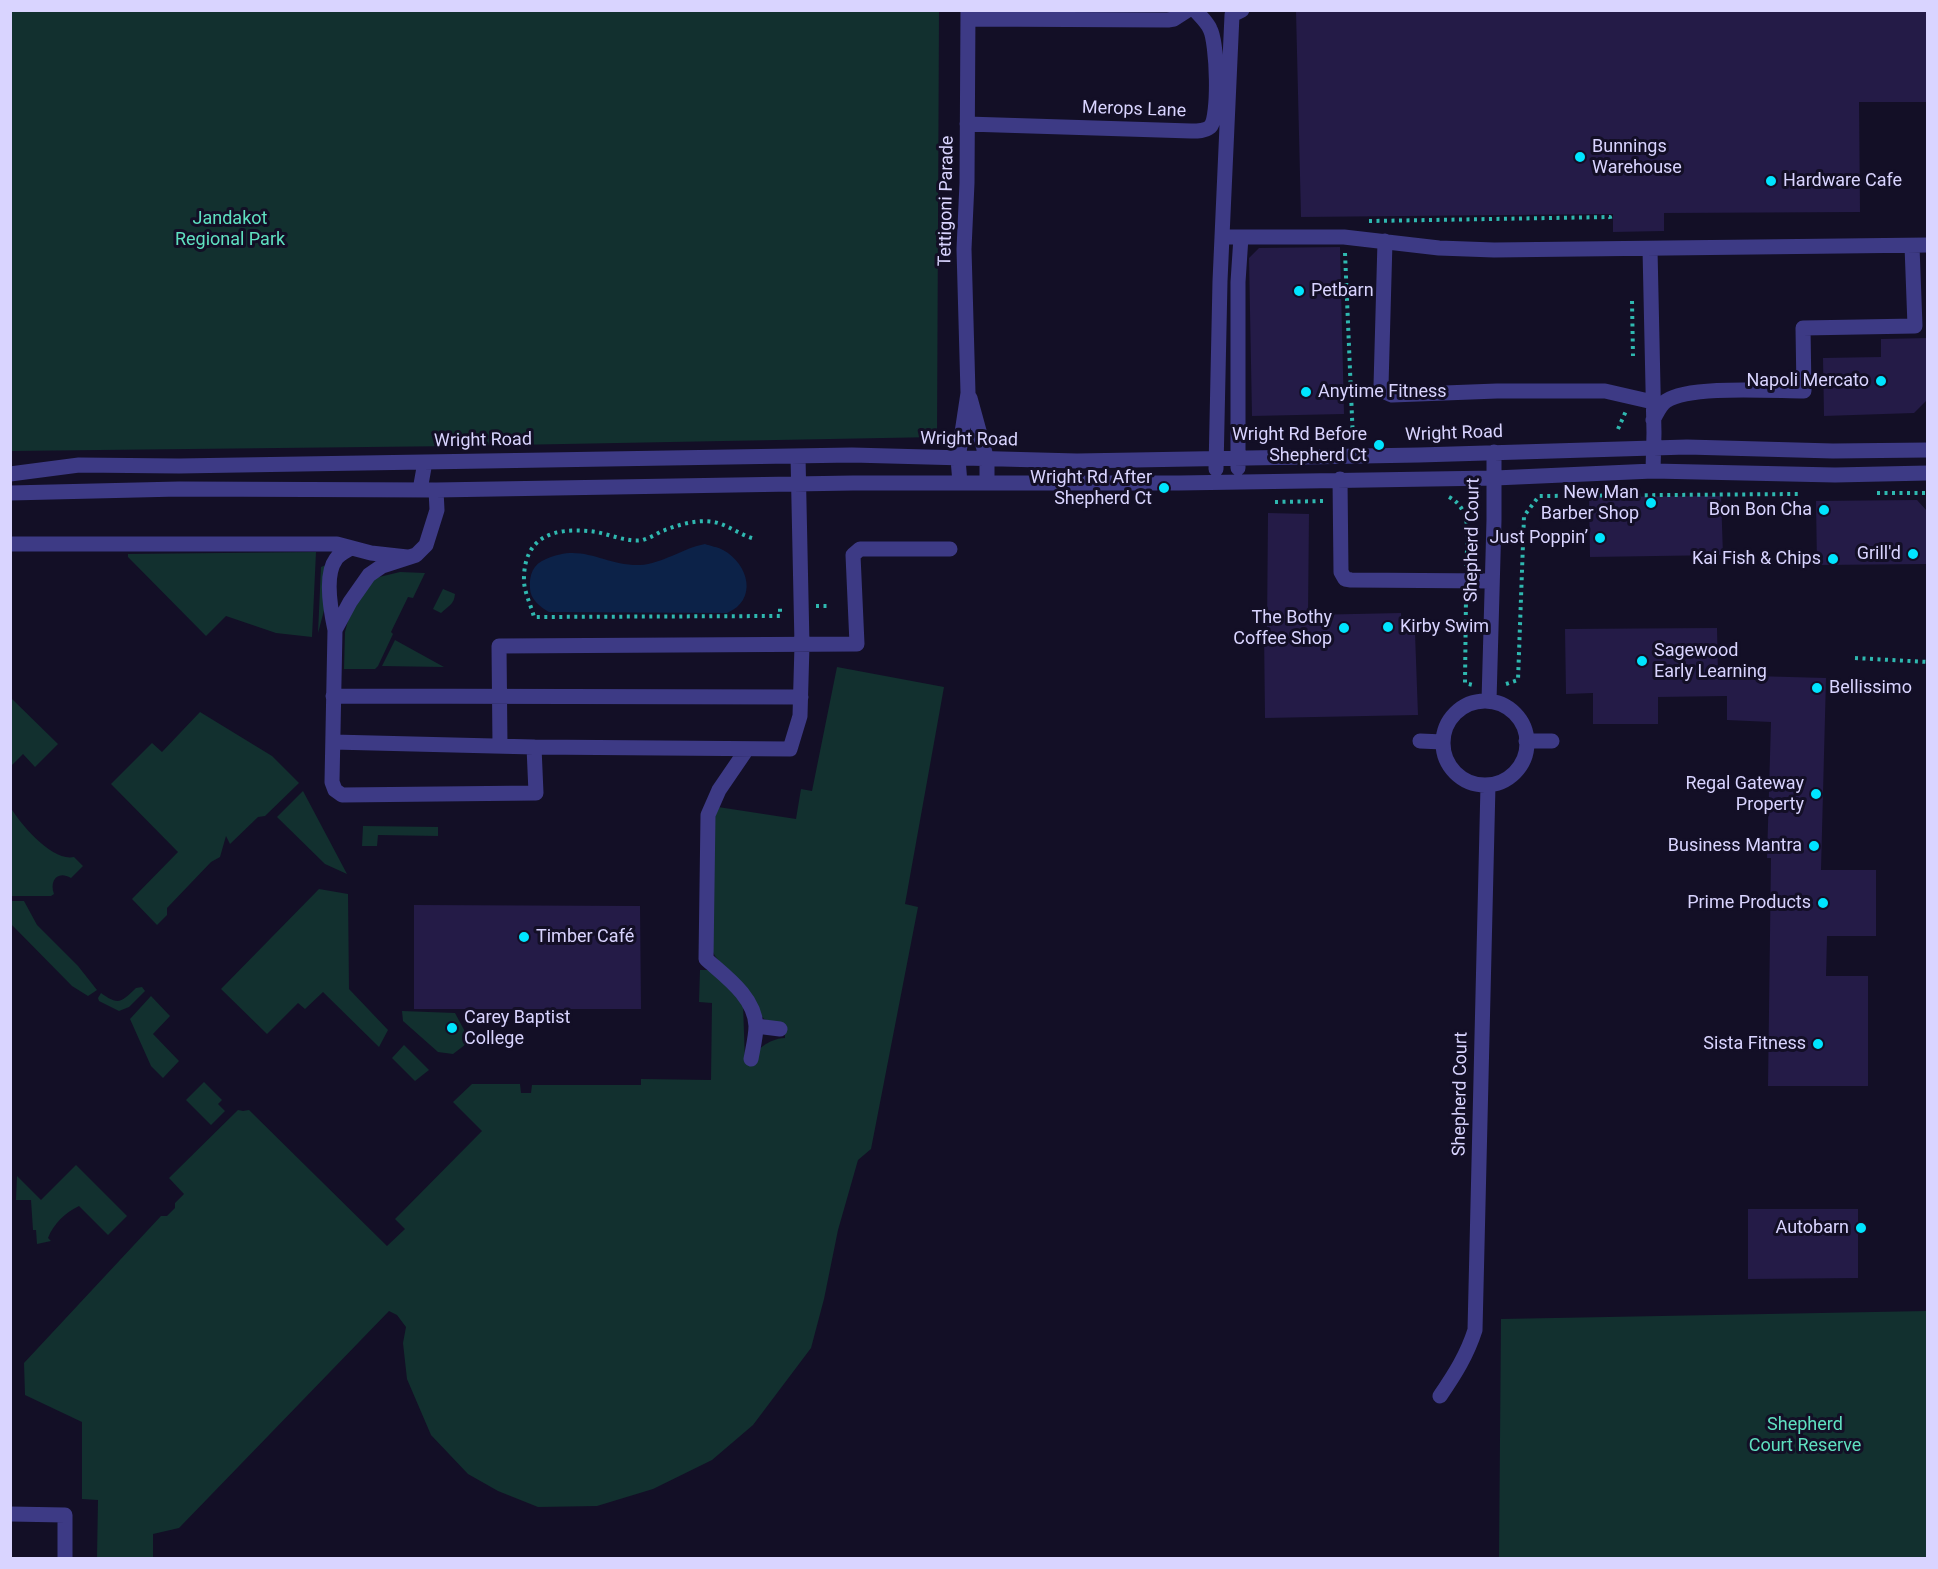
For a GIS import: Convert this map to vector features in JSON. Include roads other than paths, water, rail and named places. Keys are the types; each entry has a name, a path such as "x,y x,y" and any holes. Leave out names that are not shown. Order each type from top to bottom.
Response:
{"street":[{"path":"968,15 1167,20 1174,19 1188,10"},
{"name":"Merops Lane","path":"967,124 1204,130 1211,126 1215,116 1215,47 1211,29 1195,10"},
{"path":"1216,482 1232,15 1242,10"},
{"name":"Tettigoni Parade","path":"960,483 958,459 968,393 964,249 967,183 968,15"},
{"path":"1223,237 1241,237 1257,230 1439,248 1483,250 1928,245"},
{"path":"1239,481 1237,459 1238,282 1241,237"},
{"path":"1385,241 1382,390 1392,395 1497,391 1605,391 1653,402"},
{"path":"1653,420 1663,403 1670,398 1696,392 1804,391 1803,328 1915,326 1912,246"},
{"path":"1650,249 1653,471"},
{"name":"Tettigoni Parade","path":"968,393 987,460 987,483"},
{"name":"Wright Road","path":"10,474 79,465 179,466 852,455 1077,461 1237,459 1654,447 1833,452 1928,450"},
{"name":"Shepherd Court","path":"1489,695 1494,452"},
{"path":"1833,452 1835,475"},
{"path":"333,742 534,747 790,749 800,716 801,697 798,456"},
{"path":"420,490 425,462"},
{"path":"10,493 179,489 436,490 799,484 1216,482 1495,478 1653,471 1835,475 1928,473"},
{"path":"1340,479 1341,572 1345,579 1492,581"},
{"path":"335,630 350,602 369,575 382,566 416,555 426,544 437,510 436,490"},
{"path":"10,544 337,544 370,553 407,557"},
{"path":"351,548 335,560 331,569 330,606 335,630 332,782 335,790 342,795 536,793 534,747"},
{"path":"500,746 499,646 857,644 853,555 855,552 860,549 950,549"},
{"path":"1489,695 1514,713 1522,724 1526,751 1522,764 1513,775 1501,782 1488,785 1474,783 1456,773 1445,756 1443,742 1452,716 1462,707 1489,695"},
{"path":"333,696 801,697"},
{"path":"1420,741 1443,742"},
{"path":"1526,741 1552,741"},
{"path":"747,749 725,780 708,815 706,959 743,994 753,1012 756,1026 751,1059"},
{"name":"Shepherd Court","path":"1440,1396 1461,1365 1475,1330 1488,785"},
{"path":"756,1026 780,1029"},
{"path":"10,1514 65,1515 65,1558"}],"water":[{"path":"705,544 721,549 732,556 744,573 746,591 743,600 727,613 549,612 536,602 530,592 530,579 535,567 542,561 559,554 583,554 640,565 656,562"}],"place":[{"name":"Bunnings Warehouse","path":"1580,157"},
{"name":"Hardware Cafe","path":"1771,181"},
{"name":"Petbarn","path":"1299,291"},
{"name":"Napoli Mercato","path":"1881,381"},
{"name":"Anytime Fitness","path":"1306,392"},
{"name":"Wright Rd Before Shepherd Ct","path":"1379,445"},
{"name":"Wright Rd After Shepherd Ct","path":"1164,488"},
{"name":"New Man Barber Shop","path":"1651,503"},
{"name":"Bon Bon Cha","path":"1824,510"},
{"name":"Just Poppin’","path":"1600,538"},
{"name":"Grill'd","path":"1913,554"},
{"name":"Kai Fish & Chips","path":"1833,559"},
{"name":"Kirby Swim","path":"1388,627"},
{"name":"The Bothy Coffee Shop","path":"1344,628"},
{"name":"Sagewood Early Learning","path":"1642,661"},
{"name":"Bellissimo","path":"1817,688"},
{"name":"Regal Gateway Property","path":"1816,794"},
{"name":"Business Mantra","path":"1814,846"},
{"name":"Prime Products","path":"1823,903"},
{"name":"Timber Café","path":"524,937"},
{"name":"Carey Baptist College","path":"452,1028"},
{"name":"Sista Fitness","path":"1818,1044"},
{"name":"Autobarn","path":"1861,1228"}],"park label":[{"name":"Jandakot Regional Park","path":"230,229"},
{"name":"Shepherd Court Reserve","path":"1805,1435"}]}
